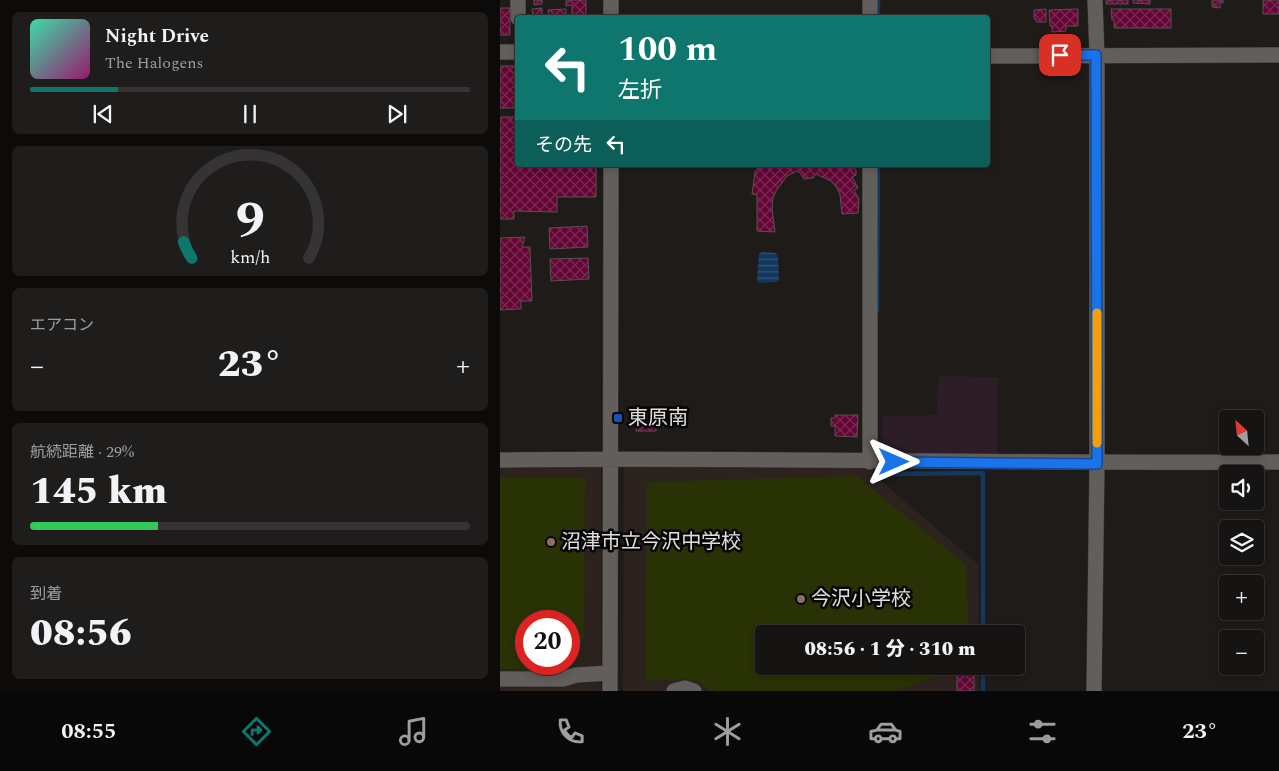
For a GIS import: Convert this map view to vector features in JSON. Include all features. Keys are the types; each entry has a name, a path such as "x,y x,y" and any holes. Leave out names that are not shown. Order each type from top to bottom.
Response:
{"street":[{"path":"518,0 518,15"},
{"path":"611,0 611,15"},
{"path":"870,0 870,15"},
{"path":"1094,691 1097,464 1095,0"},
{"path":"500,52 515,52"},
{"path":"990,56 1279,54"},
{"path":"610,691 611,167"},
{"path":"870,167 870,462"},
{"path":"500,460 611,459 1097,464 1279,462"},
{"path":"500,678 563,678 576,675 610,673"},
{"path":"674,691 685,688 694,691"}],"shaded area":[{"path":"938,376 998,377 997,458 882,456 882,416 937,415"},
{"name":"沼津市立今沢中学校","path":"500,463 601,463 601,691 500,691"},
{"name":"今沢小学校","path":"872,465 874,475 978,564 979,625 755,625 755,675 979,675 979,691 623,691 624,467"}],"green space":[{"name":"今沢小学校","path":"856,476 966,565 969,625 755,625 755,675 942,675 894,691 710,691 697,680 646,681 647,482"},
{"path":"500,477 585,477 584,638 580,642 580,610 515,610 515,669 500,669"}],"water":[{"path":"762,252 776,253 778,257 779,280 776,282 759,283 757,279 759,254"}],"building":[{"path":"534,0 542,0 542,4 534,5"},
{"path":"566,0 586,0 586,15 572,15 572,5 566,6"},
{"path":"1106,0 1128,0 1128,4 1106,4"},
{"path":"1133,0 1150,0 1150,4 1133,3"},
{"path":"1212,0 1223,0 1223,3 1220,2 1220,8 1212,7"},
{"path":"1263,0 1279,0 1279,14 1263,14"},
{"path":"500,8 510,8 510,35 500,35"},
{"path":"542,8 542,15 533,15 532,9"},
{"path":"566,9 566,15 549,15 548,10"},
{"path":"1046,9 1046,22 1036,22 1034,10"},
{"path":"1078,9 1078,26 1066,26 1066,31 1052,32 1049,10"},
{"path":"1111,9 1171,9 1171,28 1114,28"},
{"path":"500,66 515,66 515,108 500,108"},
{"path":"500,117 515,117 515,167 596,167 596,197 557,197 557,212 514,211 514,219 500,219"},
{"path":"759,167 854,167 856,175 852,177 858,188 854,190 859,199 858,213 842,214 840,195 831,181 816,174 813,178 804,179 797,171 787,176 773,198 772,208 775,232 757,231 757,195 752,194 755,172"},
{"path":"587,226 588,247 550,249 549,228"},
{"path":"525,237 522,247 530,247 532,301 521,301 521,309 500,310 500,238"},
{"path":"588,258 589,279 551,281 550,259"},
{"path":"636,414 656,414 656,431 636,431"},
{"path":"835,415 858,415 857,437 835,436 835,426 831,426 831,418 835,418"},
{"path":"957,675 974,675 974,691 957,691"}],"waterway":[{"path":"878,0 878,15"},
{"path":"877,311 878,167"},
{"path":"884,470 886,474 983,473 983,625"},
{"path":"983,675 983,691"}],"slow traffic":[{"path":"1097,313 1097,443"}],"place":[{"name":"東原南","path":"618,418"},
{"name":"沼津市立今沢中学校","path":"551,542"},
{"name":"今沢小学校","path":"801,599"}],"route":[{"path":"894,462 1097,464 1096,55 1060,55"}]}
